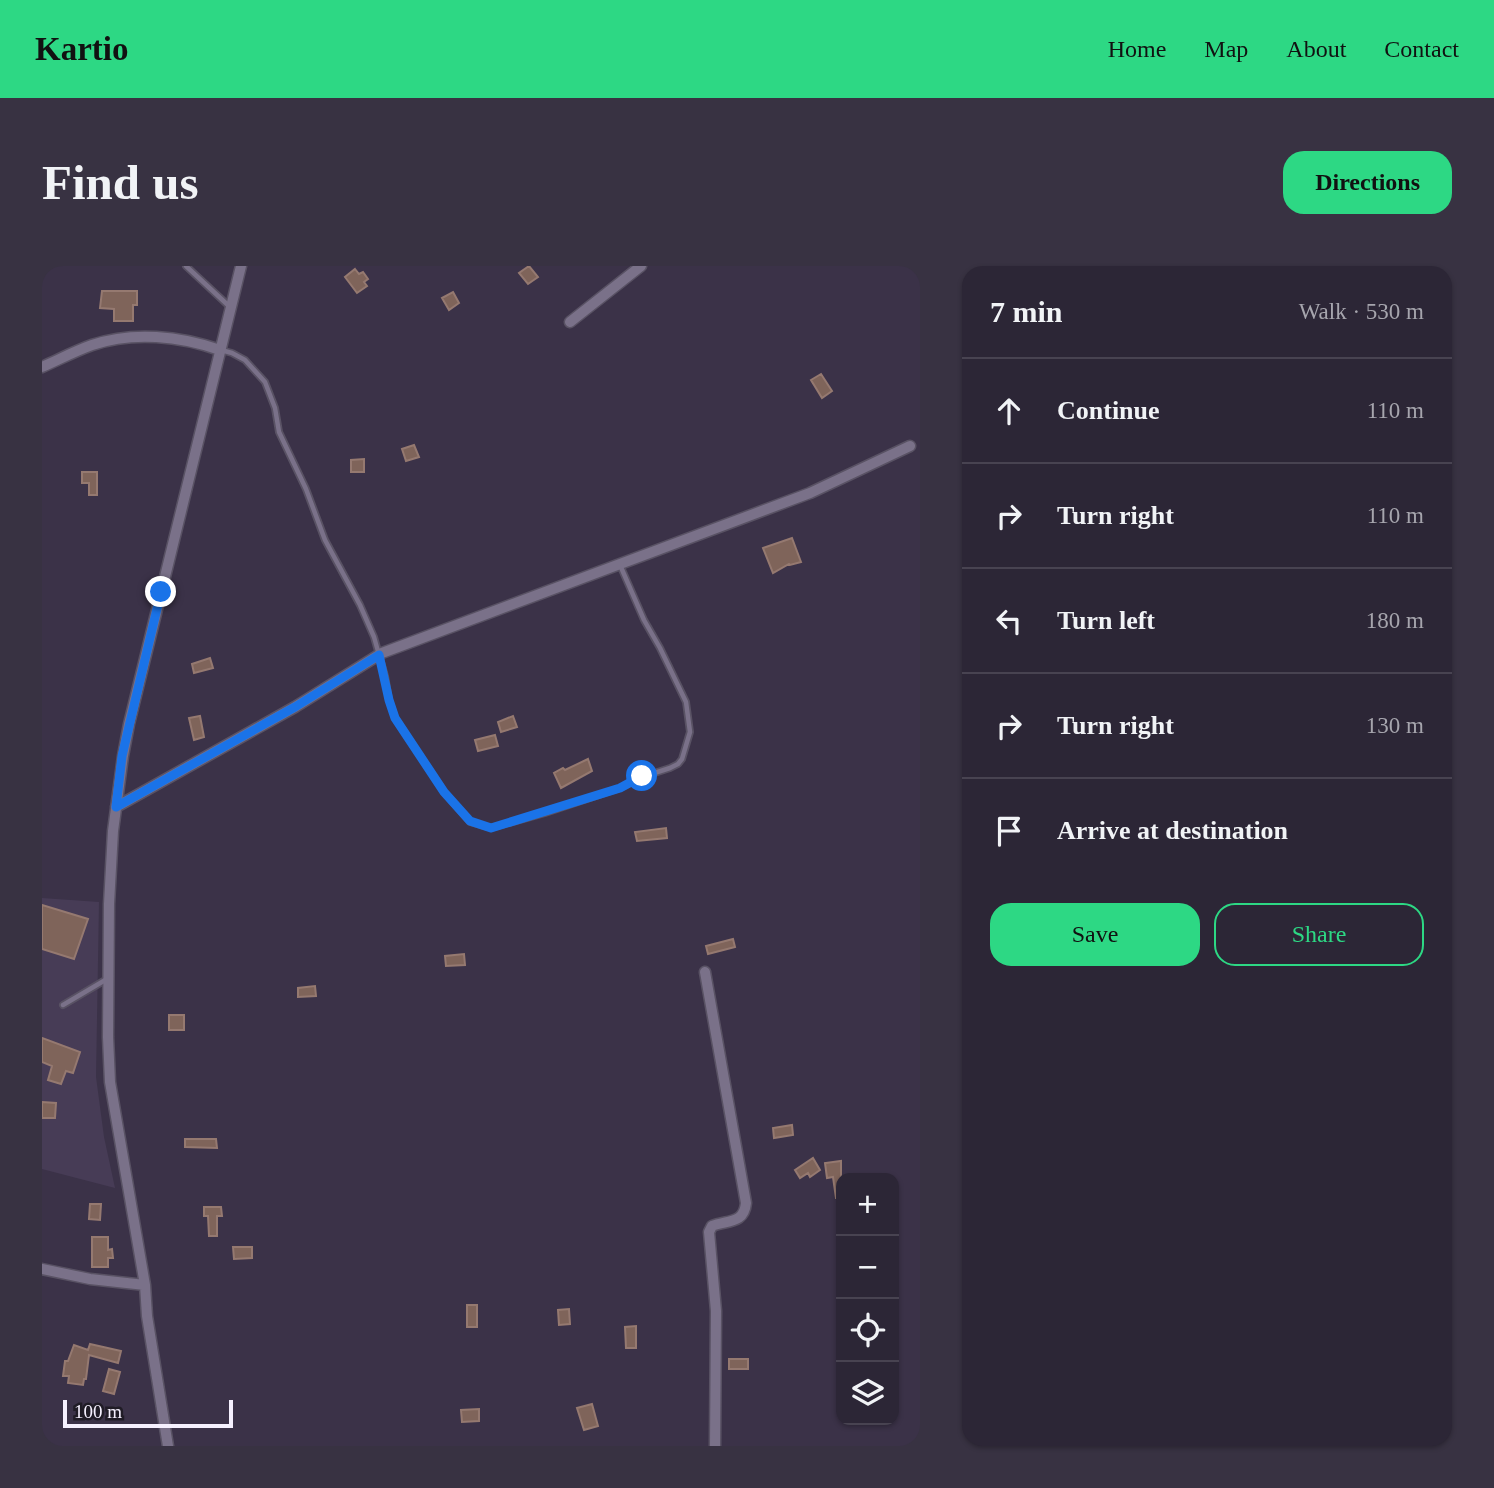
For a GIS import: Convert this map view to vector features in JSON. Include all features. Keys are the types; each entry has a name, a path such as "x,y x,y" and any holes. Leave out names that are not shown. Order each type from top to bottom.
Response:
{"street":[{"path":"168,1446 147,1316 145,1284 110,1082 108,904 122,756 241,266"},
{"path":"570,322 641,266"},
{"path":"42,367 93,344 125,339 174,338 195,341 220,350"},
{"path":"116,807 295,707 379,655 810,493 910,446"},
{"path":"705,972 746,1203 745,1213 740,1219 712,1226 709,1232 716,1311 715,1446"},
{"path":"42,1269 90,1279 145,1284"}],"lane":[{"path":"186,266 231,307"},
{"path":"220,350 245,360 265,382 275,408 279,432 306,489 336,564 360,605 379,655 395,718 444,792 470,821 491,828 620,788 642,776 678,764 688,739 690,718 679,685 644,621 620,565"},
{"path":"62,1005 107,979"}],"shaded area":[{"path":"42,898 99,902 96,1077 104,1137 115,1188 42,1169"}],"building":[{"path":"529,266 538,277 528,284 519,273"},
{"path":"355,269 359,274 363,272 368,279 364,282 367,286 357,293 345,277"},
{"path":"102,291 137,291 137,305 133,305 133,321 114,321 114,309 100,308"},
{"path":"453,292 459,303 449,310 442,298"},
{"path":"821,374 832,391 822,398 811,380"},
{"path":"414,445 419,457 406,461 402,449"},
{"path":"364,459 364,472 351,472 351,460"},
{"path":"82,472 97,472 97,495 89,495 89,483 82,483"},
{"path":"792,538 801,562 789,564 773,573 763,548"},
{"path":"210,658 213,668 194,673 192,664"},
{"path":"200,716 204,737 194,740 189,718"},
{"path":"513,716 517,727 501,732 498,722"},
{"path":"495,735 498,746 478,751 475,740"},
{"path":"588,759 592,771 561,788 554,773"},
{"path":"666,828 667,838 637,841 635,832"},
{"path":"42,905 88,919 74,959 42,949"},
{"path":"733,939 735,947 708,954 706,946"},
{"path":"464,954 465,965 446,966 445,956"},
{"path":"315,986 316,996 298,997 298,988"},
{"path":"169,1015 184,1015 184,1030 169,1030"},
{"path":"42,1038 80,1052 73,1073 66,1071 61,1084 48,1080 52,1066 42,1062"},
{"path":"42,1102 56,1103 55,1118 42,1118"},
{"path":"792,1125 793,1135 774,1138 773,1128"},
{"path":"185,1139 216,1139 217,1148 185,1147"},
{"path":"813,1158 820,1170 810,1177 808,1173 800,1178 795,1170"},
{"path":"841,1161 841,1173 836,1173 836,1198 833,1177 827,1178 825,1163"},
{"path":"90,1204 101,1204 100,1220 89,1219"},
{"path":"204,1207 221,1207 222,1216 217,1216 217,1236 209,1236 208,1216 204,1216"},
{"path":"92,1237 108,1237 108,1250 112,1249 113,1258 108,1258 108,1267 92,1267"},
{"path":"233,1247 252,1247 252,1258 234,1259"},
{"path":"467,1305 477,1305 477,1327 467,1327"},
{"path":"569,1309 570,1324 559,1325 558,1310"},
{"path":"636,1326 636,1348 626,1348 625,1327"},
{"path":"90,1344 121,1351 118,1363 89,1355 83,1385 68,1383 69,1376 63,1376 65,1361 68,1361 74,1345 88,1350"},
{"path":"729,1359 748,1359 748,1369 729,1369"},
{"path":"109,1369 120,1372 114,1394 103,1391"},
{"path":"592,1404 598,1426 584,1430 577,1408"},
{"path":"479,1409 479,1421 462,1422 461,1410"}],"route":[{"path":"161,592 122,756 116,807 295,707 379,655 395,718 444,792 470,821 480,826 491,828 545,813 620,788 642,776"}]}
